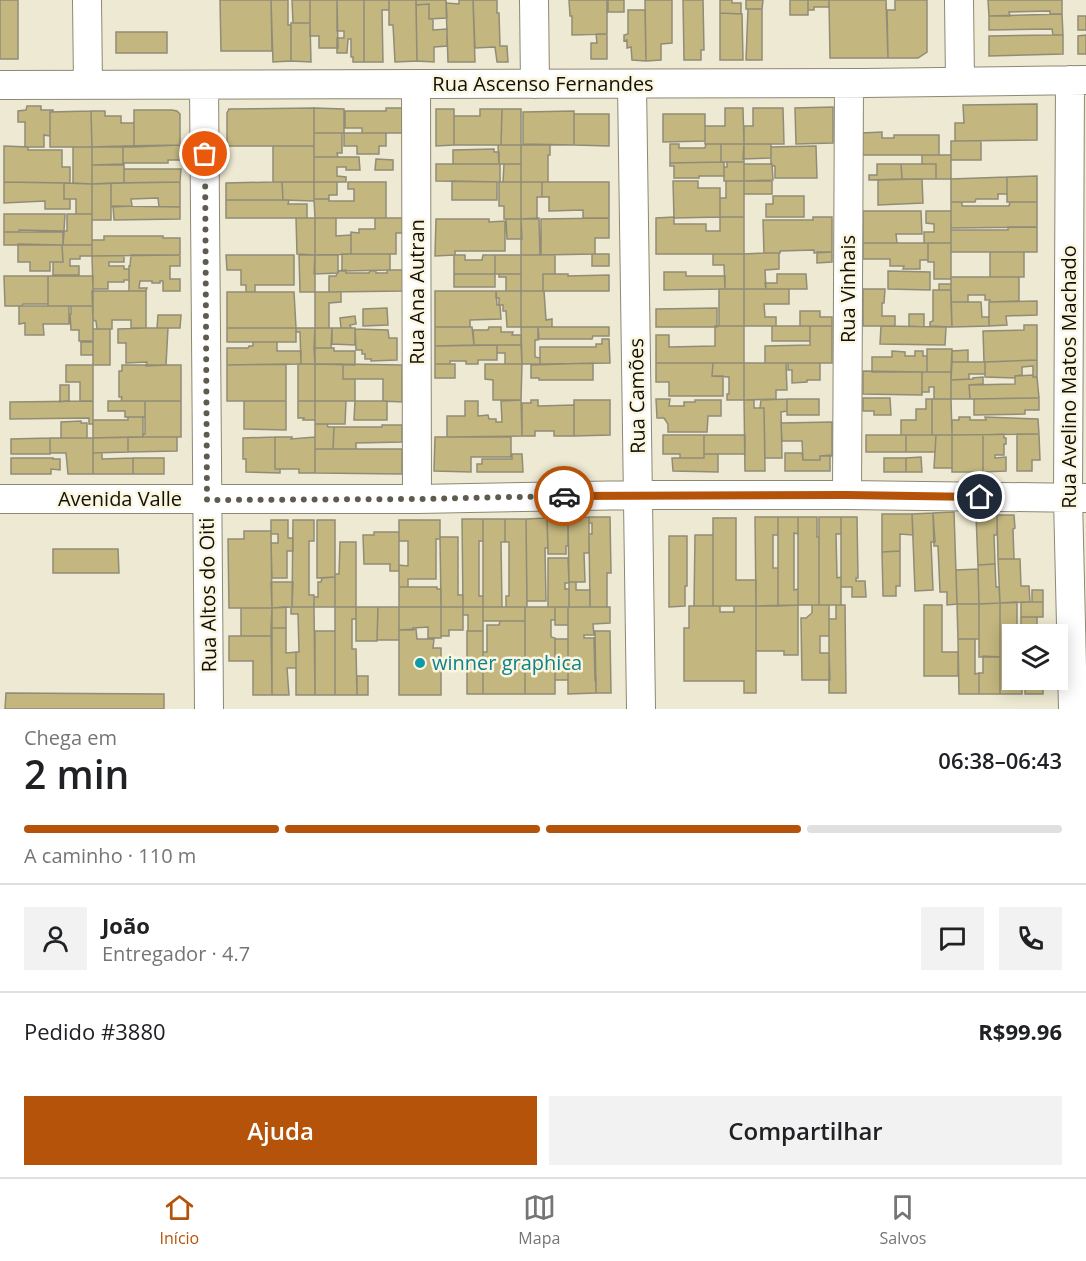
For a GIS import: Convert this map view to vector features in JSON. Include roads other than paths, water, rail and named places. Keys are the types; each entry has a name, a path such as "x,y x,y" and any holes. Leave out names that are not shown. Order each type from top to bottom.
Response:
{"street":[{"path":"87,0 88,84"},
{"path":"534,0 535,84"},
{"path":"958,0 960,81"},
{"name":"Rua Ascenso Fernandes","path":"0,85 849,83 1078,80"},
{"name":"Rua Avelino Matos Machado","path":"1073,709 1077,498 1078,80"},
{"name":"Rua Vinhais","path":"847,495 849,83"},
{"name":"Rua Ana Autran","path":"416,84 417,499"},
{"name":"Rua Camões","path":"632,84 641,709"},
{"name":"Rua Altos do Oiti","path":"204,85 209,709"},
{"name":"Avenida Valle","path":"0,499 417,499 639,495 1077,498"}],"place":[{"name":"winner graphica","path":"420,663"}]}
